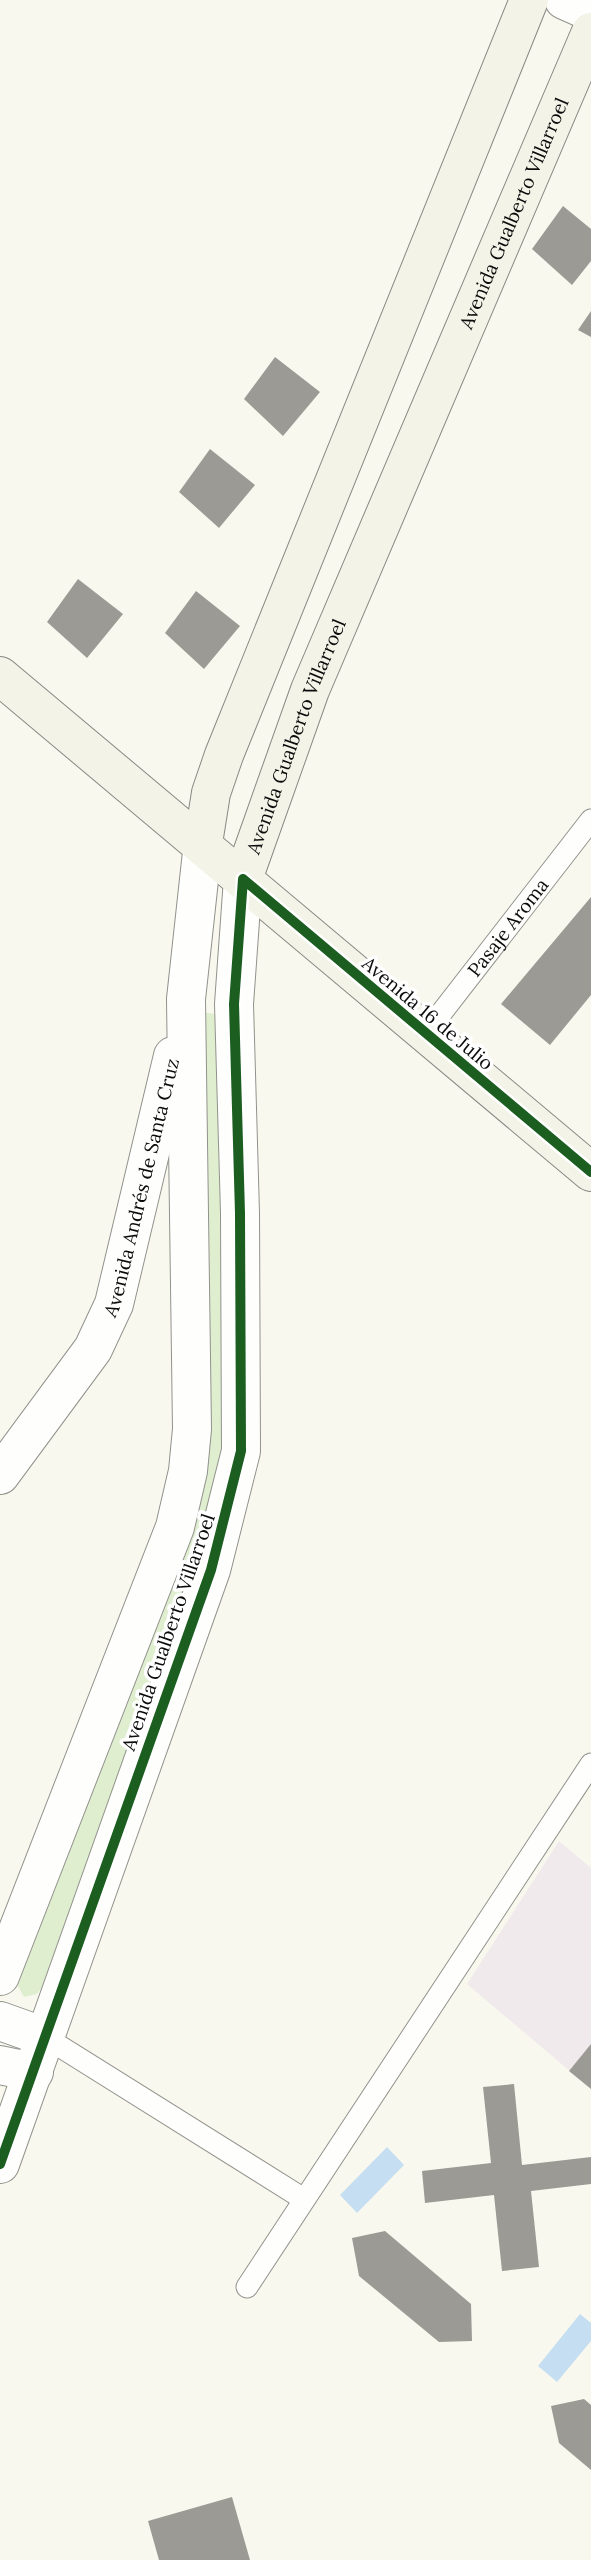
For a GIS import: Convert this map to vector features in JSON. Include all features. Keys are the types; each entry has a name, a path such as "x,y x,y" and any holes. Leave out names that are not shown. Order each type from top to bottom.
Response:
{"main road":[{"name":"Avenida Gualberto Villarroel","path":"202,843 211,793 224,755 529,0"},
{"name":"Avenida Gualberto Villarroel","path":"243,879 310,690 591,32"},
{"name":"Avenida 16 de Julio","path":"0,676 591,1172"}],"street":[{"path":"564,0 591,12"},
{"name":"Avenida Gualberto Villarroel","path":"0,1976 174,1527 188,1471 192,1429 186,999 202,843"},
{"name":"Avenida Gualberto Villarroel","path":"0,2164 26,2058 211,1570 241,1451 240,1213 234,1004 243,879"},
{"name":"Avenida Andrés de Santa Cruz","path":"0,1475 93,1349 114,1304 186,999 243,879"},
{"path":"0,2021 26,2058"}],"lane":[{"name":"Pasaje Aroma","path":"425,1034 591,820"},
{"path":"247,2287 302,2198 591,1764"},
{"path":"26,2058 302,2198"}],"shaded area":[{"path":"559,1841 591,1868 591,2089 467,1984"}],"green space":[{"path":"201,1012 215,1014 226,1427 208,1521 47,1981 37,1994 24,1997 17,1984 189,1535"}],"water":[{"path":"387,2147 404,2165 357,2213 340,2195"},
{"path":"580,2314 591,2323 591,2341 557,2382 538,2366"}],"building":[{"path":"563,206 591,229 591,261 572,285 532,249"},
{"path":"591,311 591,337 578,330"},
{"path":"275,357 320,392 283,436 244,399"},
{"path":"210,449 255,485 219,528 179,492"},
{"path":"78,579 123,614 87,658 47,622"},
{"path":"196,591 240,626 204,669 165,633"},
{"path":"591,897 591,995 550,1045 501,1004"},
{"path":"591,2044 591,2089 569,2071"},
{"path":"514,2084 522,2165 591,2157 591,2184 531,2191 539,2267 502,2271 494,2195 425,2203 422,2171 491,2163 483,2087"},
{"path":"385,2231 471,2304 472,2341 439,2342 359,2276 352,2238"},
{"path":"584,2399 591,2405 591,2470 559,2443 551,2406"},
{"path":"232,2497 250,2560 159,2560 148,2521"}],"cycle path":[{"path":"243,879 591,1172"},
{"path":"0,2164 211,1570 241,1451 240,1213 234,1004 243,879"}]}
